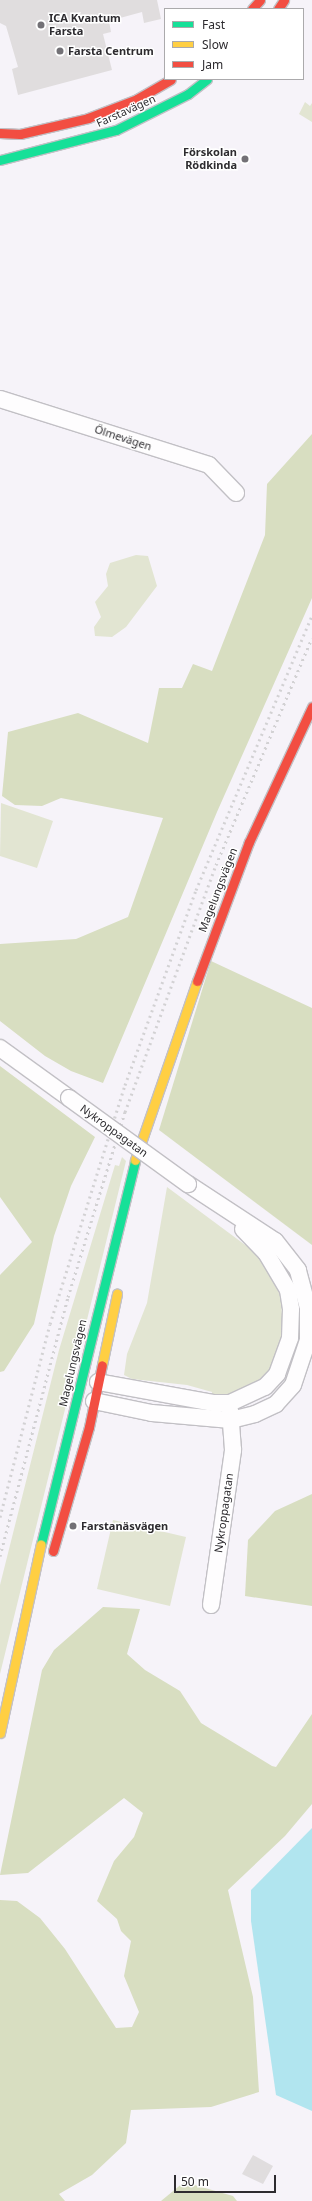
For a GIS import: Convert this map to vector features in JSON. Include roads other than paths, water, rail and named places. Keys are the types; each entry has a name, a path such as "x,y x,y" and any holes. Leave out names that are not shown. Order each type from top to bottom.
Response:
{"main road":[{"path":"253,8 260,0"},
{"name":"Farstavägen","path":"0,133 20,134 88,118 137,99 169,80"},
{"name":"Farstavägen","path":"0,160 116,130 188,94 206,80"},
{"name":"Magelungsvägen","path":"0,1733 20,1649 32,1579 82,1378 126,1190 141,1136 161,1086 223,909 252,835 312,708"},
{"name":"Magelungsvägen","path":"139,1186 161,1086"},
{"path":"50,1559 72,1492 94,1402 119,1280"},
{"path":"82,1378 98,1382"},
{"path":"77,1398 94,1402"},
{"name":"Magelungsvägen","path":"20,1649 46,1574"}],"street":[{"path":"264,0 273,8"},
{"name":"Ölmevägen","path":"0,398 209,465 236,493"},
{"name":"Nykroppagatan","path":"0,1048 228,1214 275,1241 298,1270 308,1308 305,1358 293,1385 276,1404 255,1414 231,1420 152,1413 94,1402"},
{"name":"Nykroppagatan","path":"98,1382 214,1403 230,1403 266,1386 277,1374 287,1354 291,1309 288,1290 275,1266 228,1214"},
{"name":"Nykroppagatan","path":"211,1605 233,1450 230,1403"}],"water":[{"path":"312,1828 312,2111 276,2095 251,1921 251,1890"}],"railway":[{"path":"0,1517 50,1324 125,1085 196,890 312,616"},
{"path":"0,1556 68,1297 125,1112 216,865 312,638"}],"place":[{"name":"ICA Kvantum Farsta","path":"41,25"},
{"name":"Farsta Centrum","path":"60,51"},
{"name":"Förskolan Rödkinda","path":"245,159"},
{"name":"Farstanäsvägen","path":"73,1526"}]}
